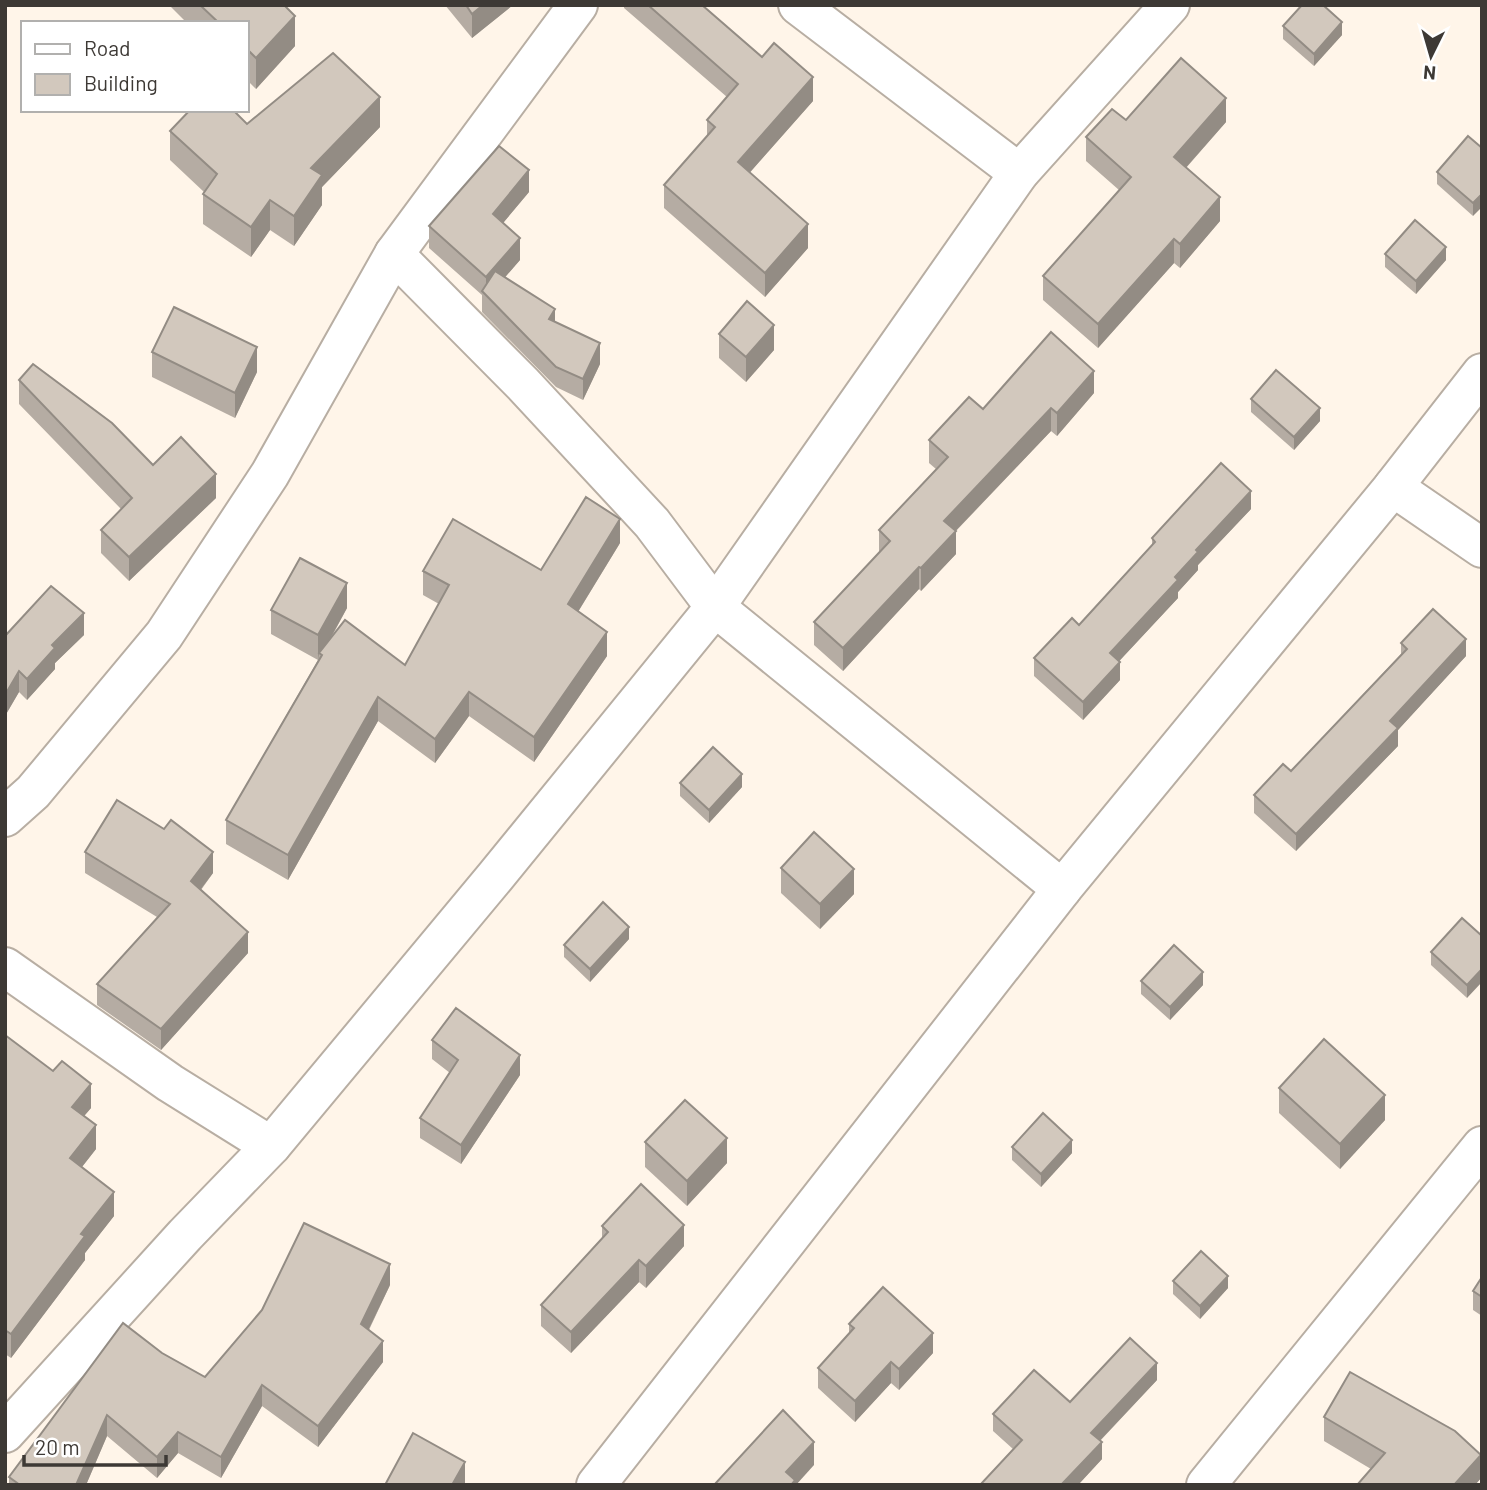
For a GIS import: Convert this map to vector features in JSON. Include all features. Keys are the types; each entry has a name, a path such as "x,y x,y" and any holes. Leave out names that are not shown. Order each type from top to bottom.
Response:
{"street":[{"path":"5,817 33,792 164,635 270,474 394,254 578,5"},
{"path":"798,5 1020,173"},
{"path":"5,1433 271,1146 495,877 715,607 1020,173 1170,5"},
{"path":"394,254 523,384 652,523 715,607 1062,889"},
{"path":"596,1485 1062,889 1393,486 1482,373"},
{"path":"1393,486 1482,548"},
{"path":"5,967 170,1083 271,1146"},
{"path":"1206,1485 1482,1146"}],"building":[{"path":"200,5 284,5 295,16 256,58 248,50 248,21 217,21"},
{"path":"466,5 483,5 472,14"},
{"path":"648,5 702,5 762,57 774,43 813,77 738,162 808,224 765,273 664,185 715,127 707,120 738,84"},
{"path":"1302,5 1323,5 1342,22 1314,54 1283,26"},
{"path":"333,53 380,97 311,168 322,175 294,216 270,200 251,227 203,194 217,174 170,131 188,112 235,112 247,124"},
{"path":"1181,58 1226,98 1174,157 1220,197 1180,244 1174,239 1098,324 1043,276 1131,177 1086,137 1112,109 1126,120"},
{"path":"1468,136 1482,148 1482,194 1473,203 1437,172"},
{"path":"499,146 529,170 493,214 520,238 486,277 429,226"},
{"path":"1415,220 1446,247 1416,281 1385,254"},
{"path":"495,271 555,309 549,319 600,343 583,379 556,367 482,291"},
{"path":"747,301 774,325 746,357 719,334"},
{"path":"174,307 257,347 235,393 152,352"},
{"path":"1051,332 1094,371 1057,413 1051,408 944,521 956,531 843,648 814,622 890,541 879,530 948,457 929,440 969,397 983,409"},
{"path":"33,364 112,423 153,465 181,437 216,474 129,557 101,530 132,498 19,380"},
{"path":"1276,370 1320,408 1294,437 1251,399"},
{"path":"1221,463 1251,491 1196,550 1198,552 1175,577 1178,580 1110,653 1120,662 1083,702 1034,658 1072,618 1079,625 1155,542 1152,538"},
{"path":"586,497 620,519 568,604 607,632 534,737 469,692 435,739 378,697 288,855 226,820 322,655 319,653 345,620 405,665 449,585 423,571 453,519 541,570"},
{"path":"300,558 347,583 318,635 271,610"},
{"path":"51,586 84,613 52,645 55,648 27,679 19,671 5,695 5,636"},
{"path":"1433,609 1466,639 1390,721 1398,728 1296,834 1254,795 1283,764 1291,771 1407,649 1401,643"},
{"path":"713,747 742,774 709,810 680,783"},
{"path":"117,800 164,829 171,820 213,852 191,881 248,932 161,1029 97,984 170,904 85,852"},
{"path":"814,832 854,869 820,904 781,868"},
{"path":"603,902 629,927 590,969 564,945"},
{"path":"1462,918 1482,936 1482,969 1467,985 1431,952"},
{"path":"1174,945 1203,972 1170,1007 1141,981"},
{"path":"456,1008 520,1055 461,1145 420,1118 458,1060 432,1040"},
{"path":"5,1035 53,1071 62,1061 91,1084 72,1107 96,1125 70,1158 114,1192 81,1234 85,1236 11,1334 5,1330"},
{"path":"1324,1039 1385,1095 1340,1144 1279,1088"},
{"path":"685,1100 727,1138 687,1181 645,1142"},
{"path":"1043,1113 1072,1140 1041,1174 1012,1147"},
{"path":"641,1184 684,1225 646,1266 639,1260 571,1332 541,1305 608,1232 602,1226"},
{"path":"304,1223 390,1264 361,1324 383,1341 318,1426 262,1385 221,1457 178,1432 157,1457 107,1415 76,1485 20,1485 9,1477 123,1323 162,1353 205,1377 262,1310"},
{"path":"1201,1251 1228,1276 1200,1306 1173,1281"},
{"path":"1482,1277 1482,1297 1473,1291"},
{"path":"883,1287 933,1333 899,1369 891,1362 855,1401 818,1368 854,1328 849,1324"},
{"path":"1130,1338 1157,1363 1091,1433 1102,1442 1061,1485 980,1485 1022,1440 993,1414 1034,1370 1070,1402"},
{"path":"1350,1372 1455,1431 1481,1455 1454,1485 1357,1485 1385,1453 1324,1417"},
{"path":"783,1410 814,1442 786,1472 795,1480 791,1485 714,1485"},
{"path":"413,1433 465,1462 452,1485 385,1485"}]}
